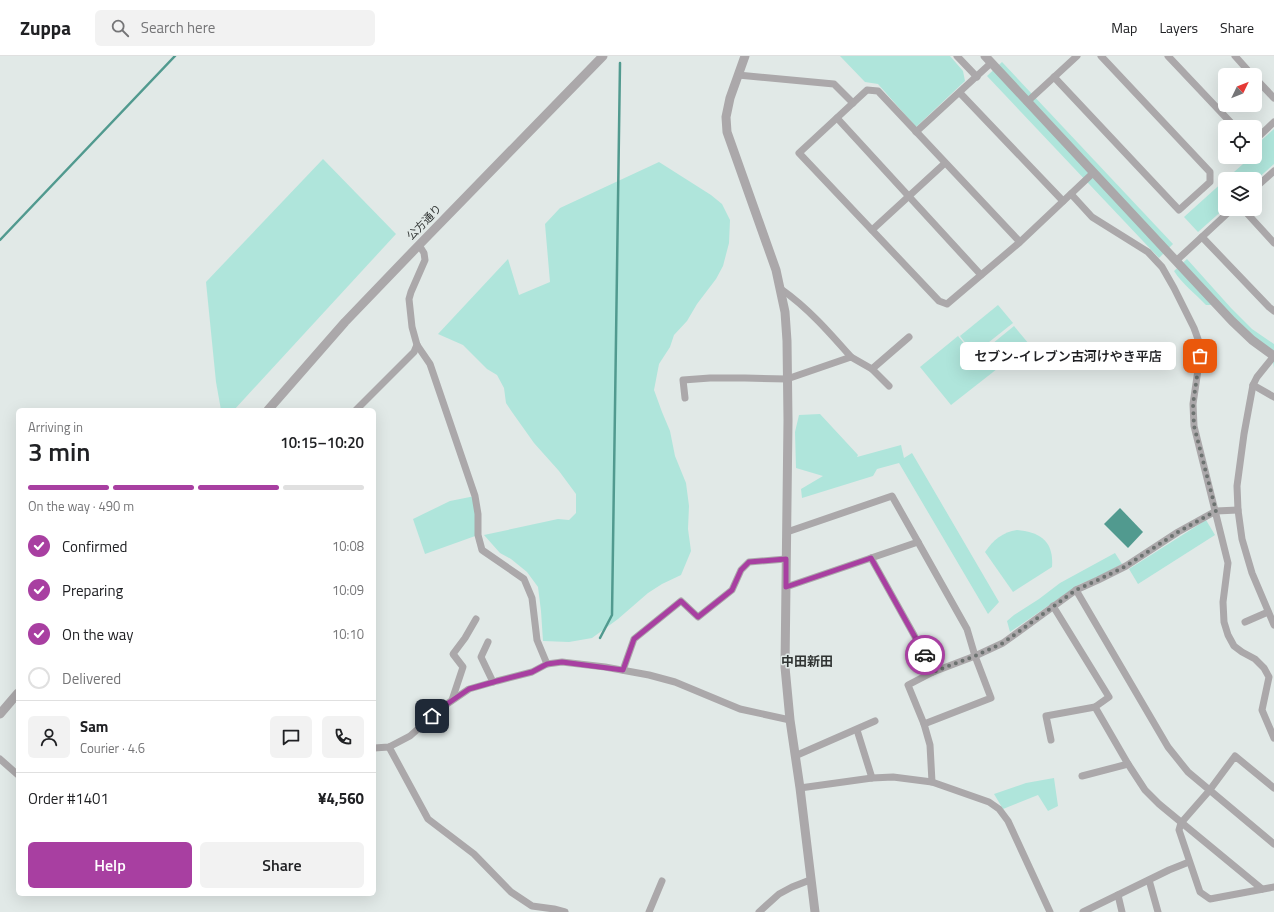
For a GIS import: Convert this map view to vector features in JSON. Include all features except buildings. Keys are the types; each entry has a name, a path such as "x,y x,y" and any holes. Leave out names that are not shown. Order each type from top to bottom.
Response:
{"street":[{"name":"公方通り","path":"270,408 346,322 603,56"},
{"path":"744,56 730,98 726,117 726,132 776,270 785,312 788,380 785,667 790,720 815,912"},
{"path":"957,56 976,77"},
{"path":"984,56 1232,321 1252,340 1274,356 1252,385 1237,486 1238,510 1242,539 1252,574 1274,625"},
{"path":"1027,102 1077,56"},
{"path":"1054,77 1179,210 1210,182 1210,172 1101,56"},
{"path":"1168,56 1228,120"},
{"path":"1235,56 1246,68"},
{"path":"916,132 991,63"},
{"path":"738,75 834,84 853,103"},
{"path":"1262,85 1274,98"},
{"path":"1020,242 878,91 867,90 799,153 939,301 947,304 1020,242 1093,173"},
{"path":"960,93 1063,201"},
{"path":"836,118 981,275"},
{"path":"1262,133 1274,122"},
{"path":"872,230 945,163"},
{"path":"1262,182 1274,171"},
{"path":"1071,194 1092,216 1148,252 1162,267 1194,328 1199,342 1200,356 1193,404 1194,426 1228,563 1223,602 1224,622 1228,635 1234,646 1255,660 1264,668 1269,677 1262,710 1274,738"},
{"path":"1176,261 1224,216"},
{"path":"1249,216 1274,243"},
{"path":"1202,237 1274,311"},
{"path":"419,245 424,253 425,260 410,292 409,299 412,327 417,345 430,364 475,496 478,514 478,535 482,550 524,579 532,598 537,640 547,664"},
{"path":"781,289 798,300 828,330 851,357 872,369 889,386"},
{"path":"872,369 909,337"},
{"path":"358,408 414,352 417,345"},
{"path":"684,398 684,380 745,378 788,380 851,357"},
{"path":"1252,385 1274,397"},
{"path":"787,532 892,496 967,629 975,656 991,698 924,724"},
{"path":"932,782 930,745 924,724 908,685 933,672 975,656 1003,643 1076,590 1126,566 1178,532 1216,511 1238,510"},
{"path":"786,587 918,542"},
{"path":"871,558 933,672"},
{"path":"623,670 634,639 681,601 698,617 732,590 741,570 749,562 786,559"},
{"path":"1076,590 1168,747 1188,772 1274,844"},
{"path":"1051,740 1046,716 1096,707 1109,697 1053,606"},
{"path":"1245,622 1268,612"},
{"path":"452,700 462,667 453,654 465,638 476,619"},
{"path":"488,642 481,657 493,682"},
{"path":"376,748 388,747 410,736 444,706 469,689 532,672 547,664 562,662 649,675 675,682 740,708 790,720"},
{"path":"0,714 16,695"},
{"path":"1096,707 1128,764 1145,790 1159,804 1262,889"},
{"path":"795,756 875,721"},
{"path":"857,730 872,778"},
{"path":"388,747 428,818 474,854 511,892 532,906 565,912"},
{"path":"1274,788 1236,756 1209,791 1181,822 1179,830 1200,892 1210,899 1274,887"},
{"path":"0,759 16,773"},
{"path":"1082,776 1128,764"},
{"path":"800,788 872,778 893,777 932,782 989,802 999,809 1008,821 1050,912"},
{"path":"1086,911 1169,870 1189,862"},
{"path":"758,912 779,894 810,880"},
{"path":"1149,880 1158,912"},
{"path":"649,912 662,881"},
{"path":"1118,895 1122,912"}],"shaded area":[{"path":"840,56 950,56 963,71 965,81 916,127 878,84 865,82"},
{"path":"1002,62 1173,244 1159,258 987,76"},
{"path":"1274,129 1274,164 1262,175 1262,172 1234,172 1243,164 1262,164 1262,140"},
{"path":"323,159 396,234 236,408 221,408 216,382 206,282"},
{"path":"659,162 711,195 722,204 730,220 729,243 723,266 716,279 697,304 687,321 674,335 670,347 659,364 654,390 670,431 675,456 686,483 689,506 688,529 691,551 681,575 648,593 618,619 592,638 569,642 543,641 538,587 527,572 511,559 500,553 484,535 558,519 569,520 576,513 576,494 559,471 534,443 506,403 504,388 497,375 487,369 463,345 438,334 508,259 519,295 550,282 545,224 560,208"},
{"path":"1218,186 1218,214 1198,232 1184,217"},
{"path":"1187,259 1252,329 1274,344 1274,368 1271,349 1255,338 1221,305 1206,305 1177,276 1174,271"},
{"path":"998,305 1013,323 974,354 960,336"},
{"path":"1014,326 1029,344 951,405 920,367 958,336 977,359 976,357"},
{"path":"820,414 858,455 857,457 901,445 904,458 912,453 999,602 988,614 899,463 877,469 873,476 802,498 801,489 823,476 796,468 795,432 799,415"},
{"path":"475,496 478,535 425,554 413,519 450,501"},
{"path":"1120,508 1143,532 1128,548 1104,524"},
{"path":"1206,520 1215,535 1138,584 1129,569"},
{"path":"1017,530 1039,536 1048,544 1051,551 1052,567 1013,592 985,552 999,537"},
{"path":"1115,553 1122,564 1100,576 1080,584 1010,632 1007,621 1014,615 1060,583"},
{"path":"1054,778 1058,806 1048,811 1038,795 1003,809 994,794 1026,783"}],"waterway":[{"path":"0,240 175,56"},
{"path":"600,638 612,615 620,63"}],"way so far":[{"path":"925,655 933,672 975,656 1003,643 1076,590 1126,566 1178,532 1216,511 1194,426 1193,404 1200,356"}],"place":[{"name":"セブン-イレブン古河けやき平店","path":"1200,356"}],"district":[{"name":"中田新田","path":"807,661"}],"route":[{"path":"432,716 469,689 532,672 547,664 562,662 623,670 634,639 681,601 698,617 732,590 741,570 749,562 786,559 786,587 871,558 925,655"}]}
